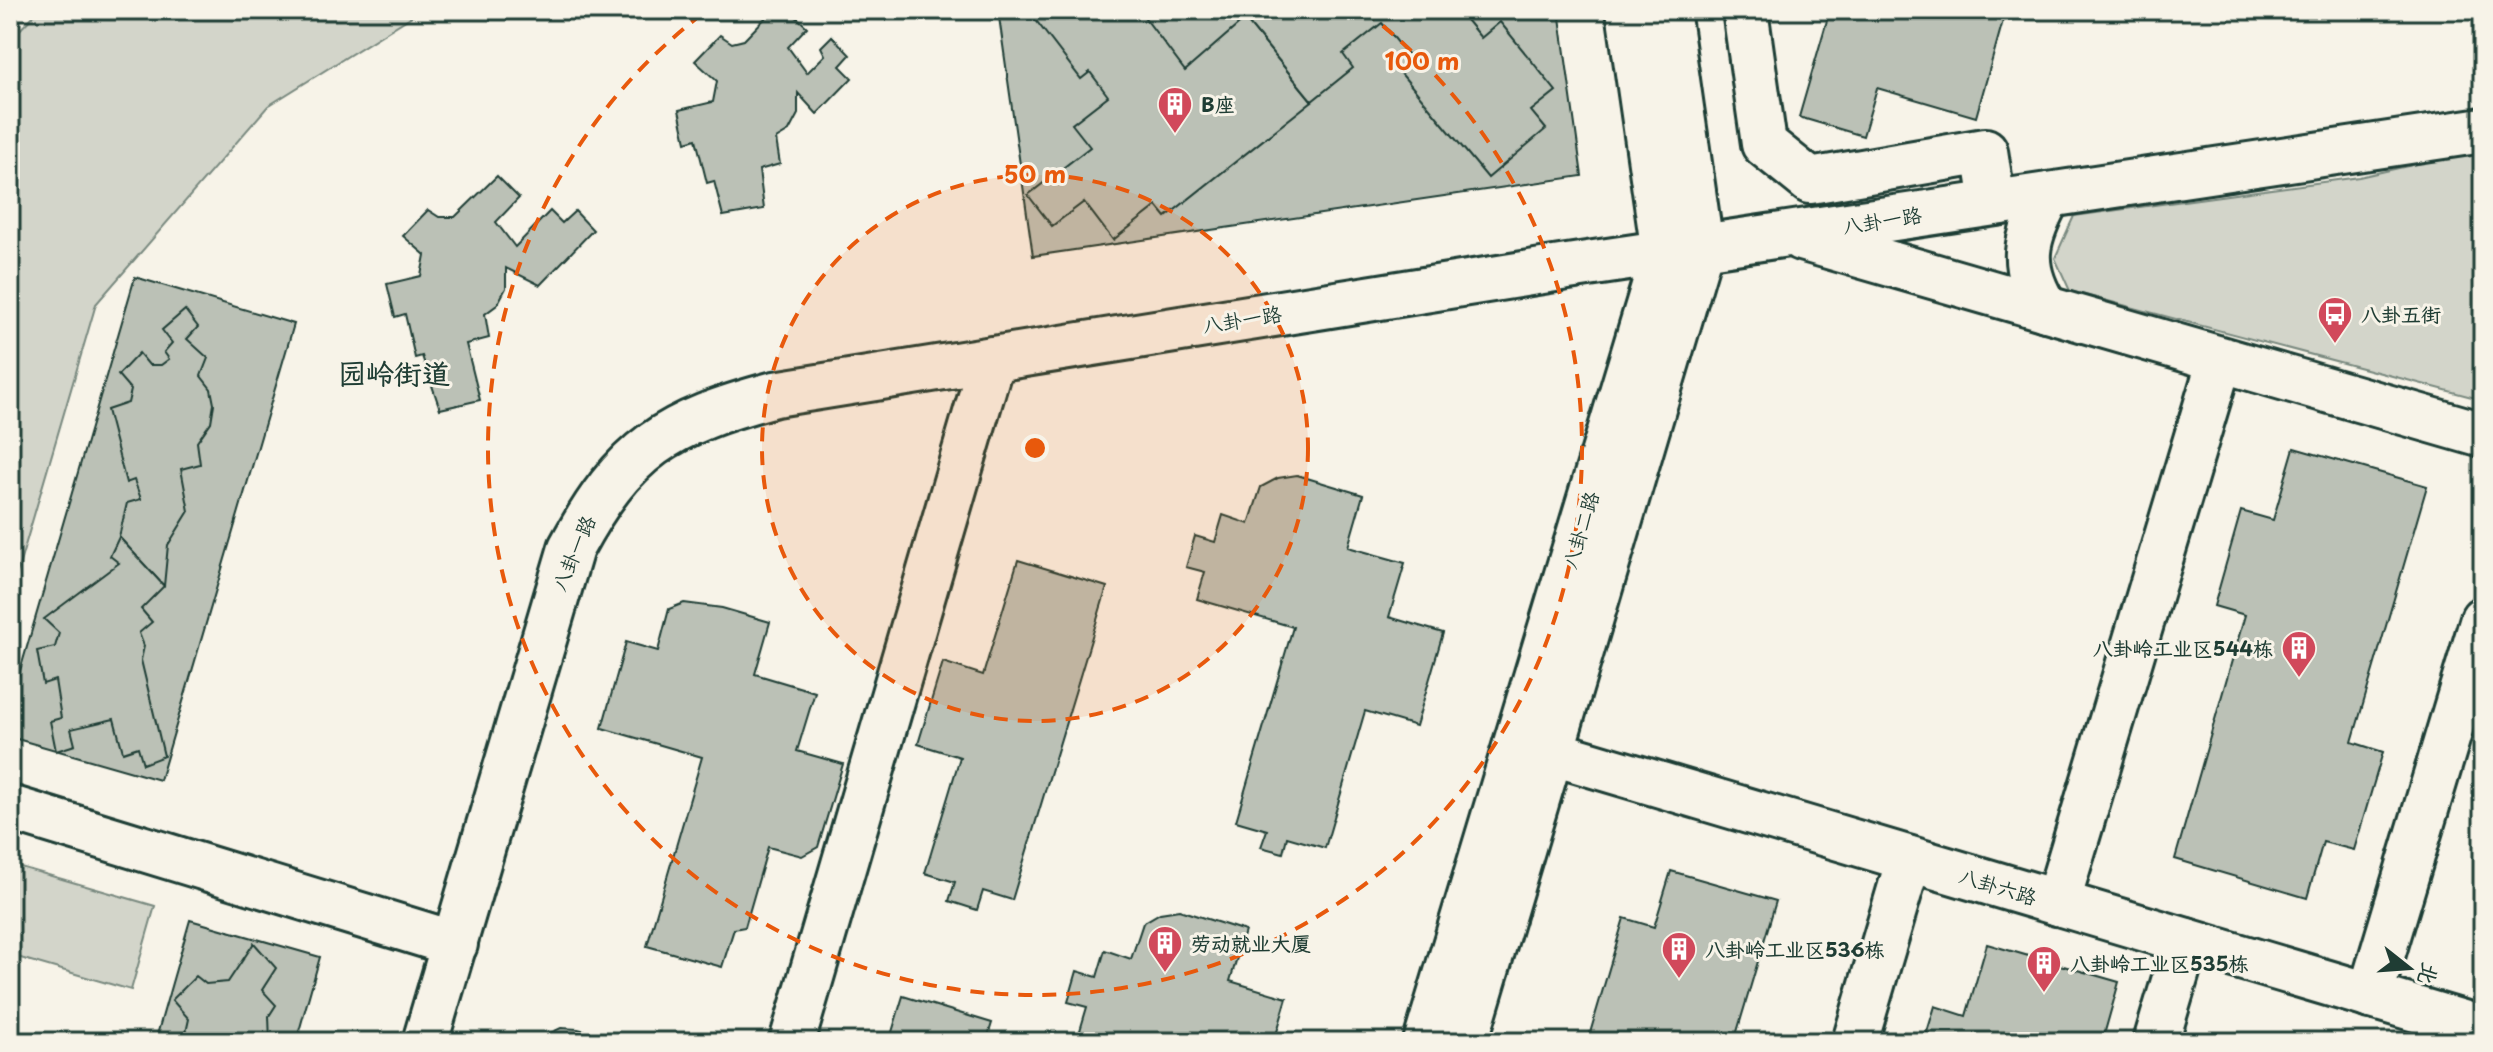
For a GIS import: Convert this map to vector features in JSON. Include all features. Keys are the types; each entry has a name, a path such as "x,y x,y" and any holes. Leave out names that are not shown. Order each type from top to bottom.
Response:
{"street":[{"name":"八卦二路","path":"1629,10 1683,250"},
{"name":"八卦二路","path":"1426,1042 1532,747 1683,250 1667,10"},
{"path":"1745,10 1764,144 1810,181 1985,151 1993,203"},
{"name":"八卦一路","path":"425,1042 571,548 595,503 627,464 666,434 719,409 775,394 992,359 1787,234 2483,130"},
{"path":"2046,309 2031,284 2027,256 2032,226 2049,195"},
{"path":"1787,234 2483,435"},
{"path":"792,1042 992,359"},
{"path":"2057,903 2220,360"},
{"path":"2370,996 2483,619"},
{"name":"八卦二路","path":"1465,1042 1532,747"},
{"name":"八卦六路","path":"1532,747 2370,996 2437,1029 2483,1029"},
{"path":"10,808 455,944"},
{"path":"1855,1042 1909,859"},
{"path":"2156,1042 2186,941"}],"shaded area":[{"path":"39,10 434,10 417,13 268,106 96,304 10,597 10,40"},
{"path":"2483,149 2483,400 2070,291 2055,258 2074,216 2359,177"},
{"path":"10,864 155,906 131,990 10,955"}],"building":[{"path":"773,10 789,10 807,27 788,47 807,73 825,55 821,47 832,36 850,55 840,66 852,78 817,114 798,93 798,114 789,131 776,139 780,164 759,170 764,209 723,216 714,181 707,183 696,139 686,142 679,110 713,102 717,81 695,61 720,35 732,43 744,40"},
{"path":"998,10 1559,10 1582,176 1033,256"},
{"name":"B座","path":"1028,10 1139,10 1185,71 1245,19 1312,101 1166,217 1157,206 1113,240 1084,202 1052,226 1028,195 1090,147 1072,124 1108,96 1090,72 1081,79"},
{"path":"1256,10 1458,10 1481,38 1500,22 1556,91 1531,111 1546,129 1488,178 1399,71 1412,60 1382,23 1343,54 1353,68 1312,101 1245,19"},
{"path":"1830,10 2006,10 1976,117 1877,88 1863,136 1799,117"},
{"path":"497,176 519,198 496,222 515,247 550,211 562,223 575,211 593,230 540,285 506,268 506,288 497,305 485,314 489,338 466,344 480,400 440,409 422,356 415,358 405,314 395,317 387,284 421,276 425,255 403,236 428,210 439,217 455,217"},
{"path":"135,277 294,324 160,780 10,737 10,705"},
{"path":"185,310 198,327 187,339 208,358 201,376 211,389 214,404 211,422 197,442 200,464 181,469 189,511 168,545 164,586 119,537 127,503 141,499 134,480 126,483 107,410 128,403 131,390 118,375 139,353 149,365 161,365 169,359 164,352 172,343 162,330"},
{"name":"八卦岭工业区544栋","path":"2294,448 2427,486 2352,742 2383,752 2354,850 2323,842 2307,898 2175,859 2245,615 2214,606 2241,511 2273,520"},
{"path":"1297,475 1363,495 1348,547 1405,563 1389,617 1443,633 1416,726 1365,711 1325,848 1287,837 1283,853 1261,847 1267,830 1236,821 1293,627 1197,599 1205,572 1186,567 1195,536 1215,542 1223,515 1249,524 1261,487 1278,478"},
{"path":"119,537 164,586 141,609 152,622 139,633 144,646 141,660 164,756 143,764 138,747 123,752 114,719 71,729 75,745 56,751 50,721 61,718 55,680 43,684 37,651 55,647 59,633 44,619 119,563 110,556"},
{"path":"1018,560 1107,587 1012,900 983,891 977,910 949,901 955,882 925,873 960,757 918,744 943,662 983,675"},
{"path":"684,603 722,608 770,622 755,674 815,692 797,751 843,764 818,847 802,856 768,847 745,927 734,929 722,967 647,946 702,757 602,728 626,642 658,651 669,609"},
{"name":"八卦岭工业区536栋","path":"1671,871 1776,901 1734,1042 1620,1042 1590,1033 1624,918 1654,927"},
{"name":"劳动就业大厦","path":"1179,910 1245,931 1230,981 1287,998 1274,1042 1106,1042 1079,1034 1087,1007 1068,1002 1077,971 1097,977 1105,950 1131,959 1143,923 1160,913"},
{"path":"190,920 320,957 296,1042 155,1042"},
{"path":"254,943 276,968 262,990 276,1005 269,1016 270,1042 164,1042 185,1037 189,1019 172,1000 196,976 206,984 228,982"},
{"name":"八卦岭工业区535栋","path":"1987,944 2119,982 2102,1042 1924,1042 1935,1006 1966,1016"},
{"path":"903,996 992,1023 986,1042 889,1042"},
{"path":"561,1028 578,1029 630,1042 543,1042 546,1035"}],"place":[{"name":"B座","path":"1175,135"},
{"name":"八卦五街","path":"2335,345"},
{"name":"八卦岭工业区544栋","path":"2299,679"},
{"name":"劳动就业大厦","path":"1165,974"},
{"name":"八卦岭工业区536栋","path":"1679,980"},
{"name":"八卦岭工业区535栋","path":"2044,994"}],"district":[{"name":"园岭街道","path":"394,372"}]}
